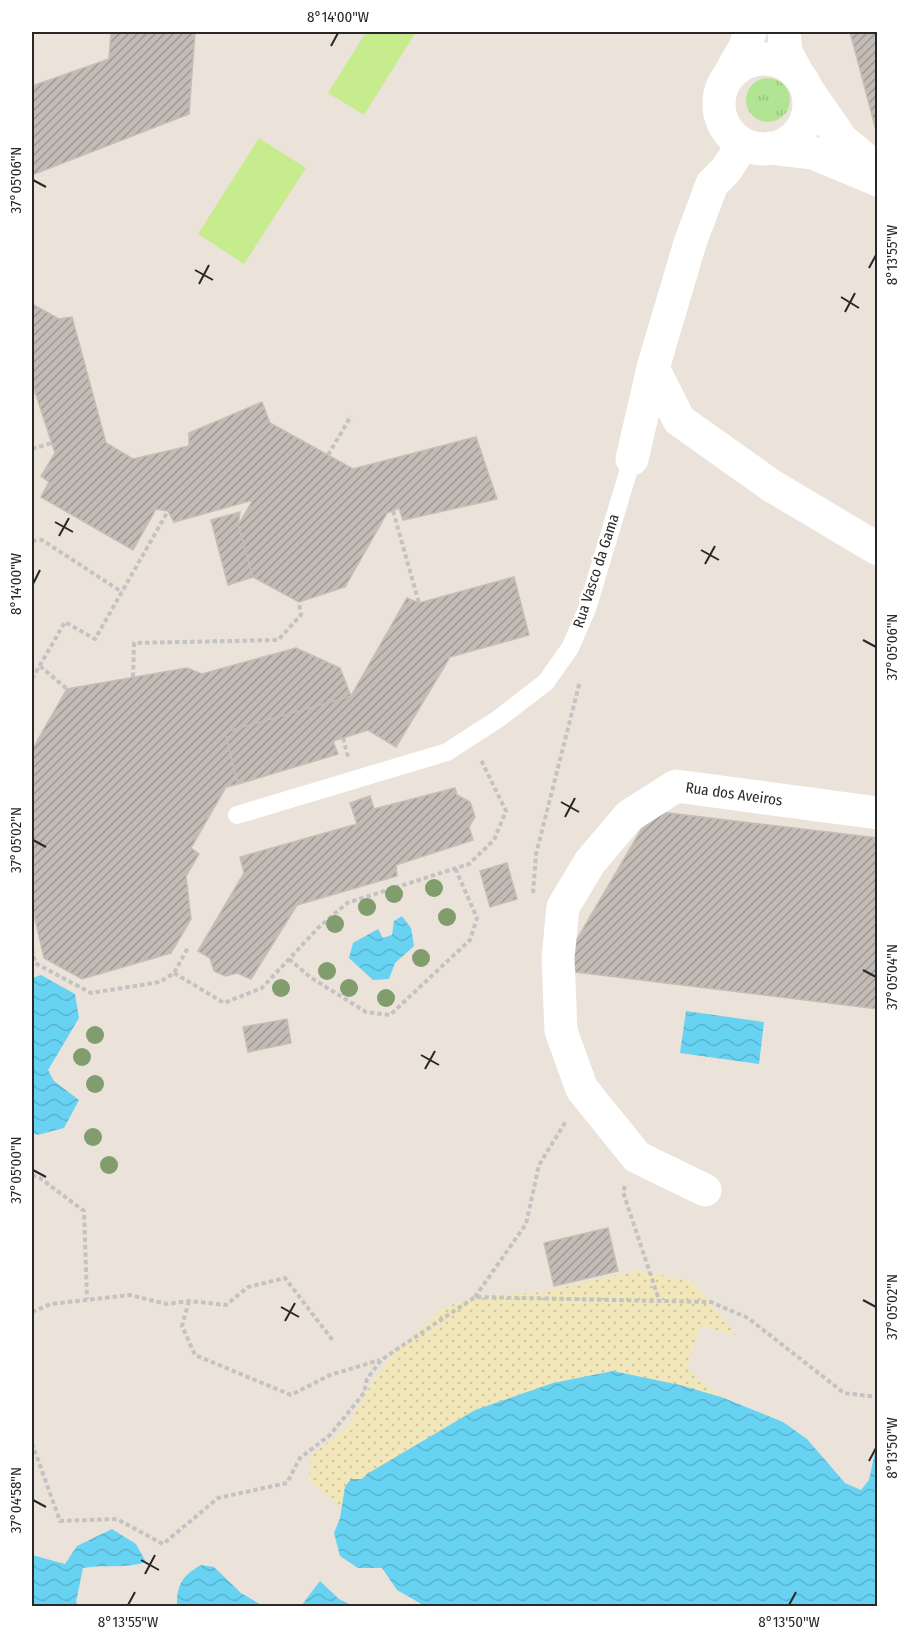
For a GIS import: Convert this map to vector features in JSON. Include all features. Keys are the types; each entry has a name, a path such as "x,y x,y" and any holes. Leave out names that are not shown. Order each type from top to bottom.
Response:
{"street":[{"path":"750,32 745,47 719,97 719,110 727,131 757,146 813,153 878,180"},
{"path":"784,32 786,52 802,82 842,140 878,169"},
{"path":"729,75 741,65 761,59 781,62 802,82 809,103 807,117 800,131 782,146 757,146"},
{"name":"Rua Vasco da Gama","path":"632,459 653,368 690,243 712,184 757,146"},
{"path":"653,368 679,420 772,486 878,549"},
{"name":"Rua dos Aveiros","path":"705,1190 637,1157 582,1089 561,1031 558,958 563,907 590,862 629,816 676,786 878,813"}],"lane":[{"name":"Rua Vasco da Gama","path":"237,815 447,752 498,719 546,682 570,648 587,609 632,459"}],"path":[{"path":"328,455 351,416"},
{"path":"32,449 52,443"},
{"path":"32,679 65,622 95,639 168,510"},
{"path":"393,511 419,603"},
{"path":"32,541 42,540 122,592"},
{"path":"133,677 134,643 278,640 302,615 299,602"},
{"path":"39,666 67,689"},
{"path":"174,973 224,1003 262,988 318,928 347,903 469,864 494,840 506,811 481,761"},
{"path":"289,959 310,977 366,1012 390,1015 470,940 477,918 455,868"},
{"path":"32,949 35,963 91,993 160,982 174,973 189,946"},
{"path":"189,1301 182,1326 195,1355 291,1395 330,1375 381,1360 475,1296 526,1224 539,1165 567,1123 562,1098 582,1089"},
{"path":"637,1157 623,1191 658,1300"},
{"path":"32,1175 40,1178 84,1211 87,1299"},
{"path":"32,1312 51,1304 130,1294 167,1304 189,1301 226,1305 248,1287 285,1278 334,1342"},
{"path":"475,1296 711,1302 748,1318 844,1393 878,1397"},
{"path":"32,1443 60,1521 117,1519 163,1544 218,1498 287,1483 300,1458 330,1435 364,1393 367,1379 381,1360"}],"green space":[{"path":"366,32 416,32 364,115 328,93"},
{"path":"768,78 777,79 784,84 789,91 789,109 784,116 777,121 768,122 759,121 752,116 747,109 746,100 747,91 752,84 759,79"},
{"path":"259,138 306,168 244,264 198,234"}],"sand":[{"path":"639,1270 693,1282 736,1335 700,1326 687,1369 721,1397 373,1487 341,1507 309,1480 311,1456 348,1426 374,1379 396,1352 442,1308 475,1297 542,1292"}],"water":[{"path":"402,916 411,928 414,946 395,963 389,979 373,980 349,958 353,943 378,929 383,938 392,935 394,921"},
{"path":"41,975 75,994 79,1018 48,1070 54,1081 79,1100 64,1128 37,1135 32,1132 32,978"},
{"path":"686,1011 764,1022 759,1064 680,1053"},
{"path":"613,1371 680,1385 721,1397 783,1422 807,1439 845,1483 861,1490 869,1480 877,1443 877,1606 425,1606 397,1590 382,1568 358,1568 340,1556 334,1533 340,1518 345,1487 351,1479 362,1479 475,1410 553,1383"},
{"path":"112,1529 136,1544 146,1562 83,1568 76,1602 79,1606 32,1606 32,1555 65,1564 77,1546"},
{"path":"201,1565 214,1567 241,1593 263,1606 177,1606 182,1581"},
{"path":"320,1581 339,1599 353,1606 301,1606"}],"building":[{"path":"111,32 195,32 189,114 32,175 32,86 109,59"},
{"path":"850,32 878,32 877,134"},
{"path":"32,304 59,319 72,317 106,443 133,459 189,446 189,433 262,402 270,423 353,469 476,437 497,499 403,520 399,508 387,513 345,587 299,602 253,577 238,525 253,500 174,522 168,511 156,509 133,550 41,497 49,482 41,476 55,453 32,383"},
{"path":"240,512 238,525 253,577 228,585 211,520"},
{"path":"514,577 529,635 450,657 396,747 368,730 333,741 338,754 238,784 225,732 351,696 407,598 419,603"},
{"path":"296,648 340,668 351,696 225,732 238,784 226,787 191,848 199,854 186,876 191,919 171,953 82,979 44,958 32,906 32,750 67,689 187,668 202,674"},
{"path":"455,788 457,795 470,802 475,817 469,827 473,840 396,865 397,876 297,905 251,979 237,973 225,976 214,971 210,958 198,951 244,873 240,857 357,824 350,803 370,796 374,809"},
{"path":"652,811 878,838 878,1009 568,971 577,939"},
{"path":"507,863 517,899 490,907 480,871"},
{"path":"287,1019 291,1043 248,1052 243,1027"},
{"path":"608,1228 618,1271 554,1286 544,1243"}]}
